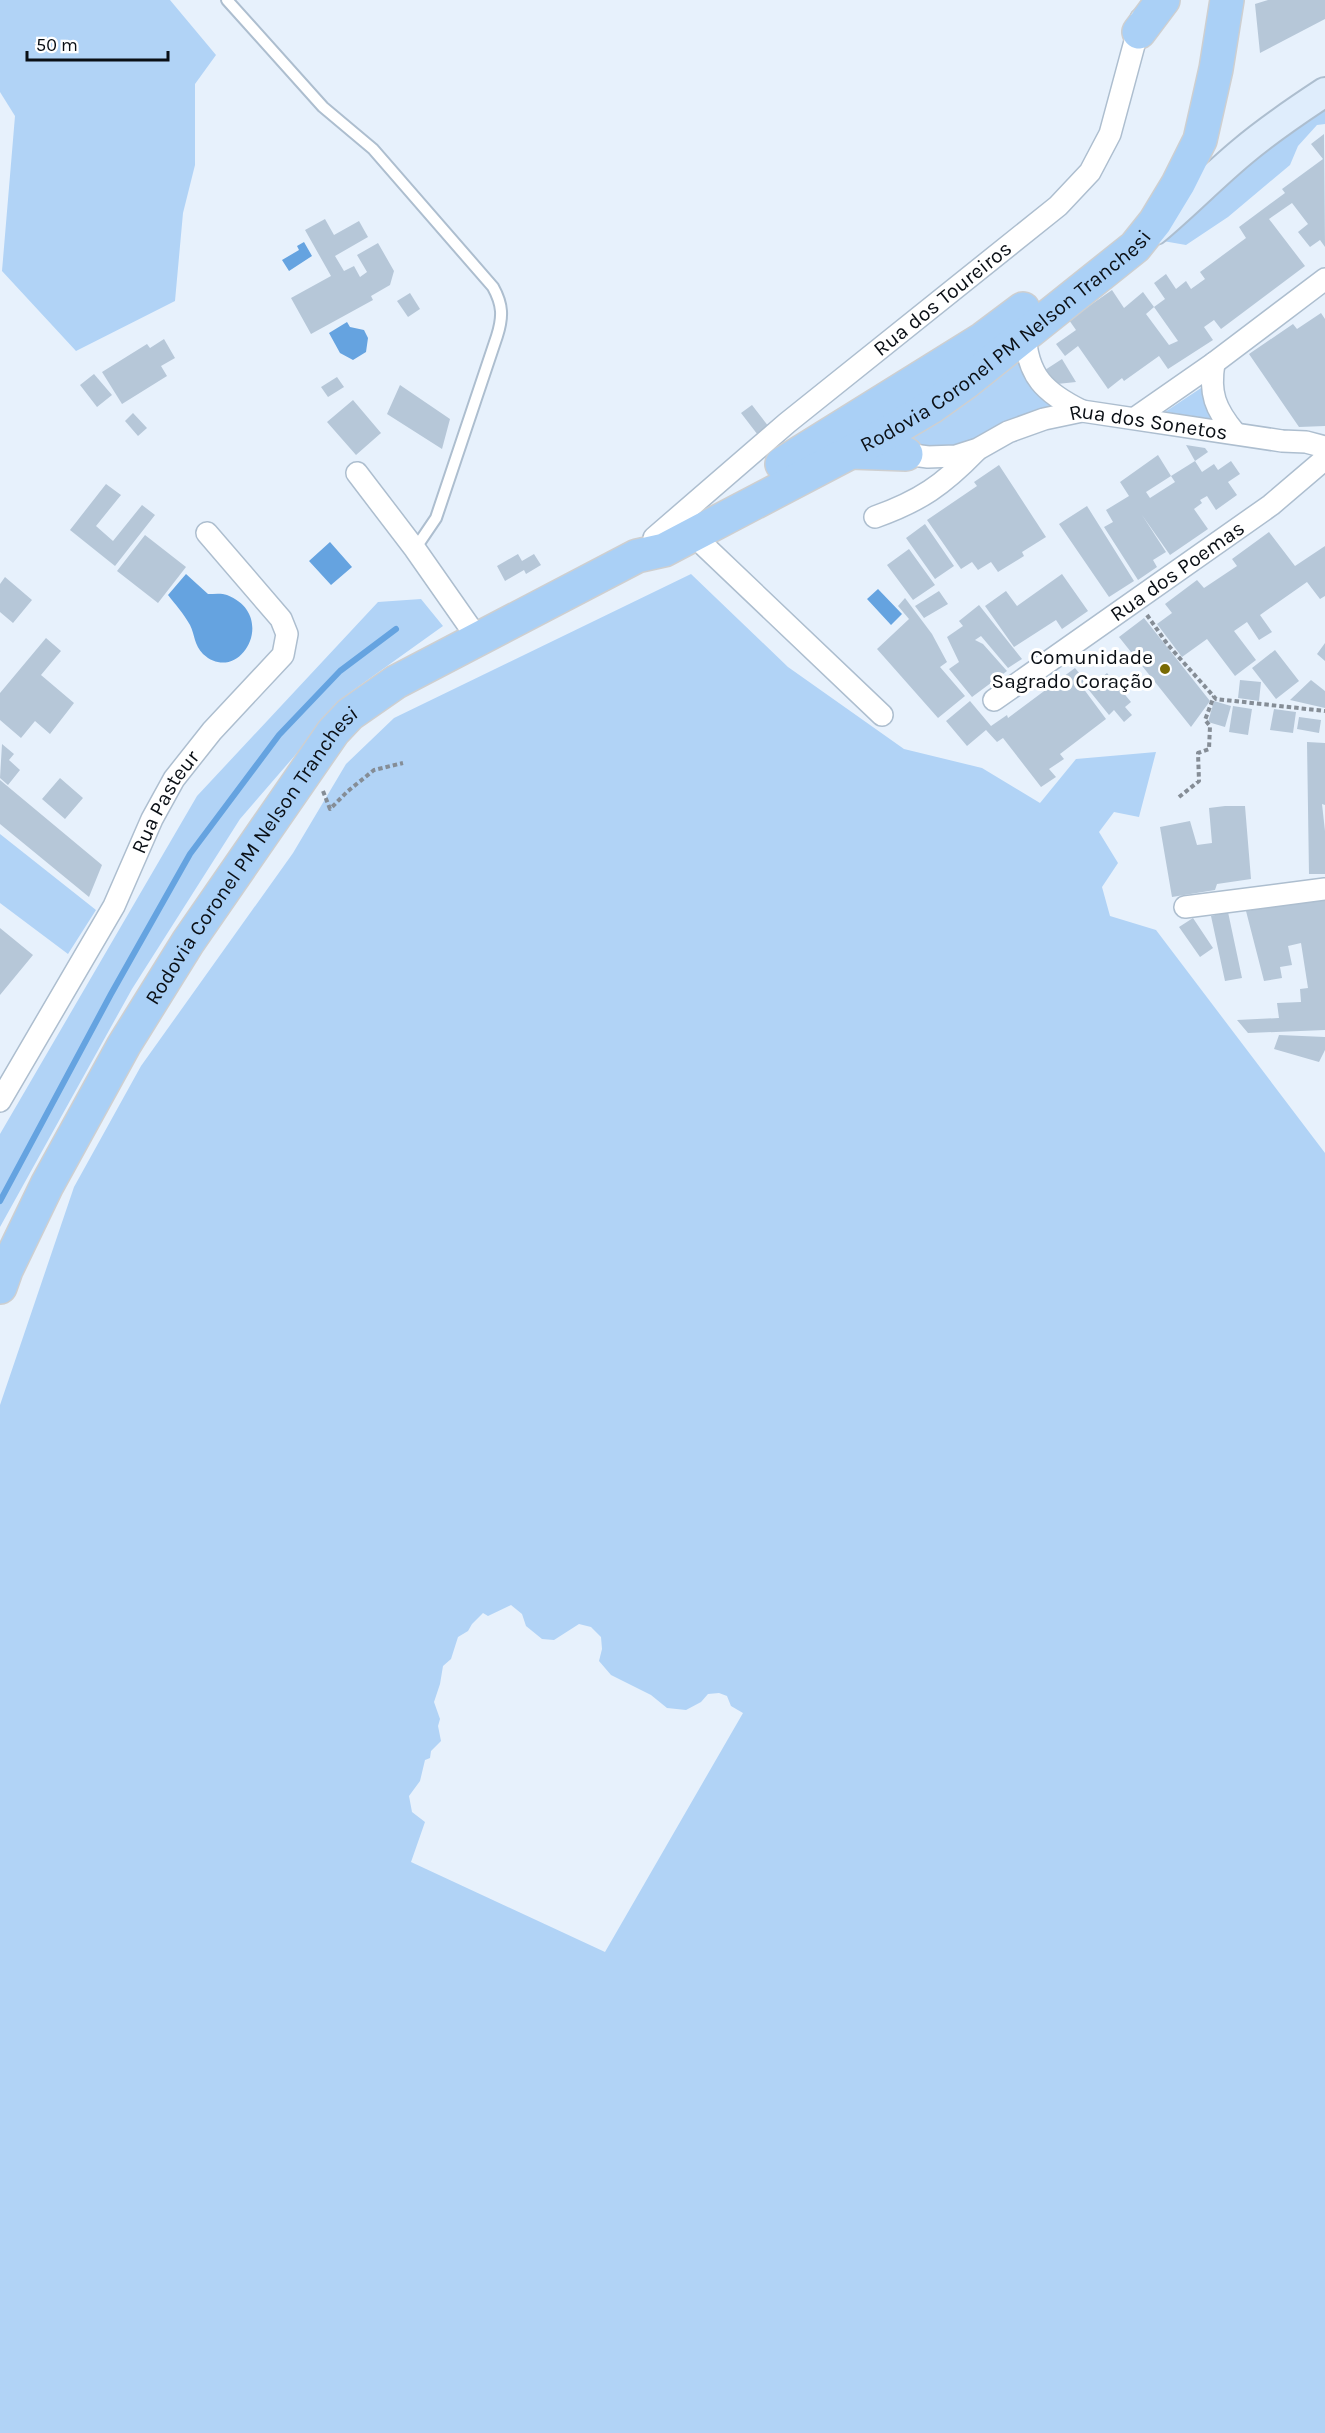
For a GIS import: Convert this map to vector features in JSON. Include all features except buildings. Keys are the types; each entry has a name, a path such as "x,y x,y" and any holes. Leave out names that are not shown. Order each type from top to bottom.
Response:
{"highway":[{"path":"1139,32 1164,0"},
{"name":"Rodovia Coronel PM Nelson Tranchesi","path":"0,1287 47,1185 124,1045 188,942 333,732 350,714 396,682 645,547 982,339 1103,248 1131,222 1158,184 1172,158 1194,92 1205,0"},
{"name":"Rodovia Coronel PM Nelson Tranchesi","path":"645,547 664,550 849,452 897,443 931,407 966,382 1135,247 1155,222 1178,184 1200,140 1216,69 1227,0"},
{"path":"897,443 892,416 982,339"}],"main road":[{"path":"1135,247 1192,199 1240,153 1275,125 1325,92"},
{"path":"1200,140 1223,150 1240,153"}],"street":[{"name":"Rua dos Toureiros","path":"645,547 787,423 1058,206 1090,172 1110,134 1139,32 1144,0"},
{"path":"1135,418 1214,363 1325,279"},
{"path":"1025,333 1026,355 1041,382 1059,399 1082,411"},
{"path":"1214,363 1211,385 1215,402 1223,419 1235,433"},
{"name":"Rua dos Sonetos","path":"897,443 928,457 956,456 978,449 1008,432 1044,418 1082,411 1282,441 1306,442 1325,447"},
{"name":"Rua dos Sonetos","path":"875,517 900,508 934,490 978,449"},
{"name":"Rua dos Poemas","path":"994,700 1271,505 1325,459"},
{"path":"357,473 415,549 478,639"},
{"name":"Rua Pasteur","path":"0,1101 114,906 156,811 174,779 212,730 284,655 287,634 281,619 207,533"},
{"path":"693,535 882,715"},
{"path":"1185,907 1325,889"}],"lane":[{"path":"227,0 323,107 373,149 493,287 501,301 502,315 497,336 436,518 415,549"}],"path":[{"path":"1136,600 1168,645 1216,699 1325,711"},
{"path":"1179,797 1199,781 1198,753 1209,749 1210,726 1205,720 1214,696"},
{"path":"312,760 330,809 374,770 403,763"}],"shaded area":[{"path":"0,0 170,0 216,55 195,84 195,165 183,213 175,301 76,351 2,271 15,116 0,92"},
{"path":"1325,100 1325,124 1317,125 1298,146 1290,165 1228,217 1186,245 1163,241 1240,164"},
{"path":"1027,355 1082,411 928,457 887,433"},
{"path":"1201,388 1214,419 1165,412"},
{"path":"691,574 788,667 904,749 982,768 1040,803 1076,759 1156,752 1139,817 1114,812 1099,832 1118,863 1102,887 1110,916 1156,930 1325,1153 1325,2433 0,2433 0,1405 74,1187 141,1066 293,853 346,764 394,718","holes":["511,1605 522,1614 526,1626 542,1639 554,1640 579,1624 591,1627 601,1637 602,1649 599,1661 611,1675 651,1695 667,1708 686,1710 701,1702 708,1694 719,1693 727,1696 731,1706 743,1713 605,1952 411,1862 425,1822 412,1812 409,1796 420,1781 425,1760 430,1758 431,1751 441,1741 438,1726 440,1719 434,1702 443,1666 451,1659 458,1637 468,1631 483,1613 488,1616"]},
{"path":"421,599 443,626 348,694 240,819 132,989 0,1227 0,1134 197,796 378,602"},
{"path":"0,834 96,910 68,954 0,903"}],"water":[{"path":"304,242 312,256 289,271 282,260 299,250 297,246"},
{"path":"347,322 350,327 364,330 368,338 366,352 353,360 340,353 329,333"},
{"path":"330,542 352,567 331,585 309,561"},
{"path":"186,574 208,594 227,595 243,605 251,618 252,632 248,645 240,655 229,662 217,662 200,651 190,625 168,595"},
{"path":"878,589 902,614 891,625 867,599"}],"waterway":[{"path":"0,1201 111,994 190,854 279,735 340,671 396,629"}],"place":[{"name":"Comunidade Sagrado Coração","path":"1165,669"}]}
